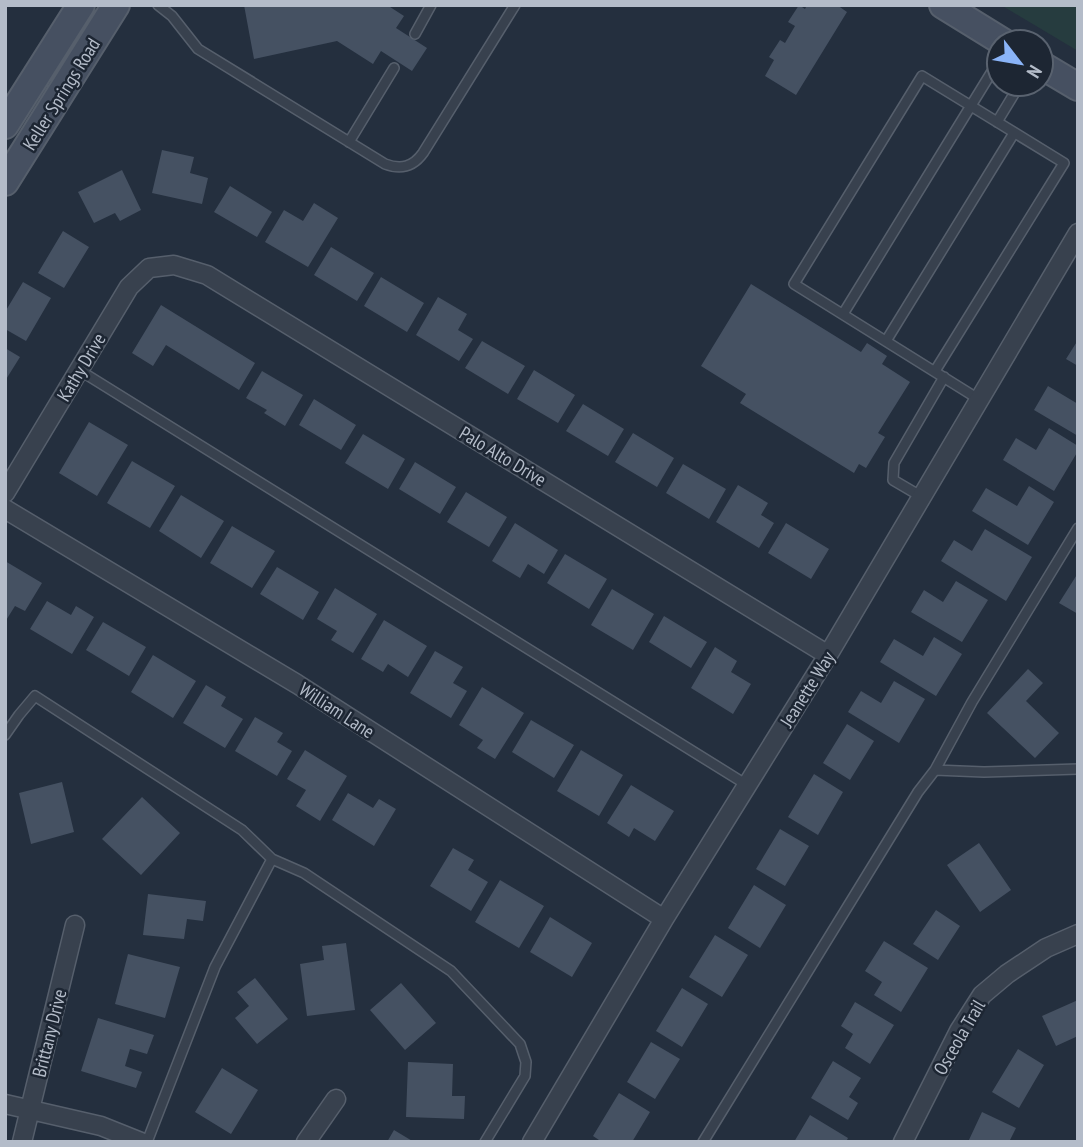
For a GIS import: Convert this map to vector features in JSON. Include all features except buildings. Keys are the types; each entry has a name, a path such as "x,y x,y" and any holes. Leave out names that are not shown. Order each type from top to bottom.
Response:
{"main road":[{"name":"Keller Springs Road","path":"5,125 80,5"},
{"name":"Keller Springs Road","path":"5,182 116,5"},
{"path":"958,9 985,29"},
{"path":"1055,72 1077,84"}],"street":[{"name":"Jeanette Way","path":"531,1142 664,919 828,656 1078,233"},
{"name":"Kathy Drive","path":"5,493 129,287 149,268 174,265"},
{"name":"Palo Alto Drive","path":"174,265 207,275 828,656"},
{"name":"William Lane","path":"5,509 297,684 664,919"},
{"name":"Brittany Drive","path":"22,1142 75,925"},
{"name":"Osceola Trail","path":"903,1142 959,1031 982,995 1007,974 1046,948 1078,934"},
{"path":"306,1142 336,1099"},
{"path":"5,1104 101,1126 141,1142"}],"lane":[{"path":"158,5 172,16 198,49 349,142 393,167 402,168 418,160 514,6"},
{"path":"415,34 431,5"},
{"path":"349,142 394,68"},
{"path":"922,497 893,480 894,463 939,374 1064,163 922,76 794,284 843,314 939,374 980,400"},
{"path":"843,314 985,83"},
{"path":"997,122 1012,98"},
{"path":"886,341 1014,133"},
{"path":"79,370 747,785"},
{"path":"703,1142 918,792 935,770 972,702 1078,528"},
{"path":"5,735 36,696 242,830 272,859 304,873 451,971 520,1044 526,1062 525,1076 485,1142"},
{"path":"935,770 984,772 1078,769"},
{"path":"147,1142 215,967 272,859"}],"green space":[{"path":"1001,5 1078,5 1078,51 1055,37 1055,28 1040,28"}]}
